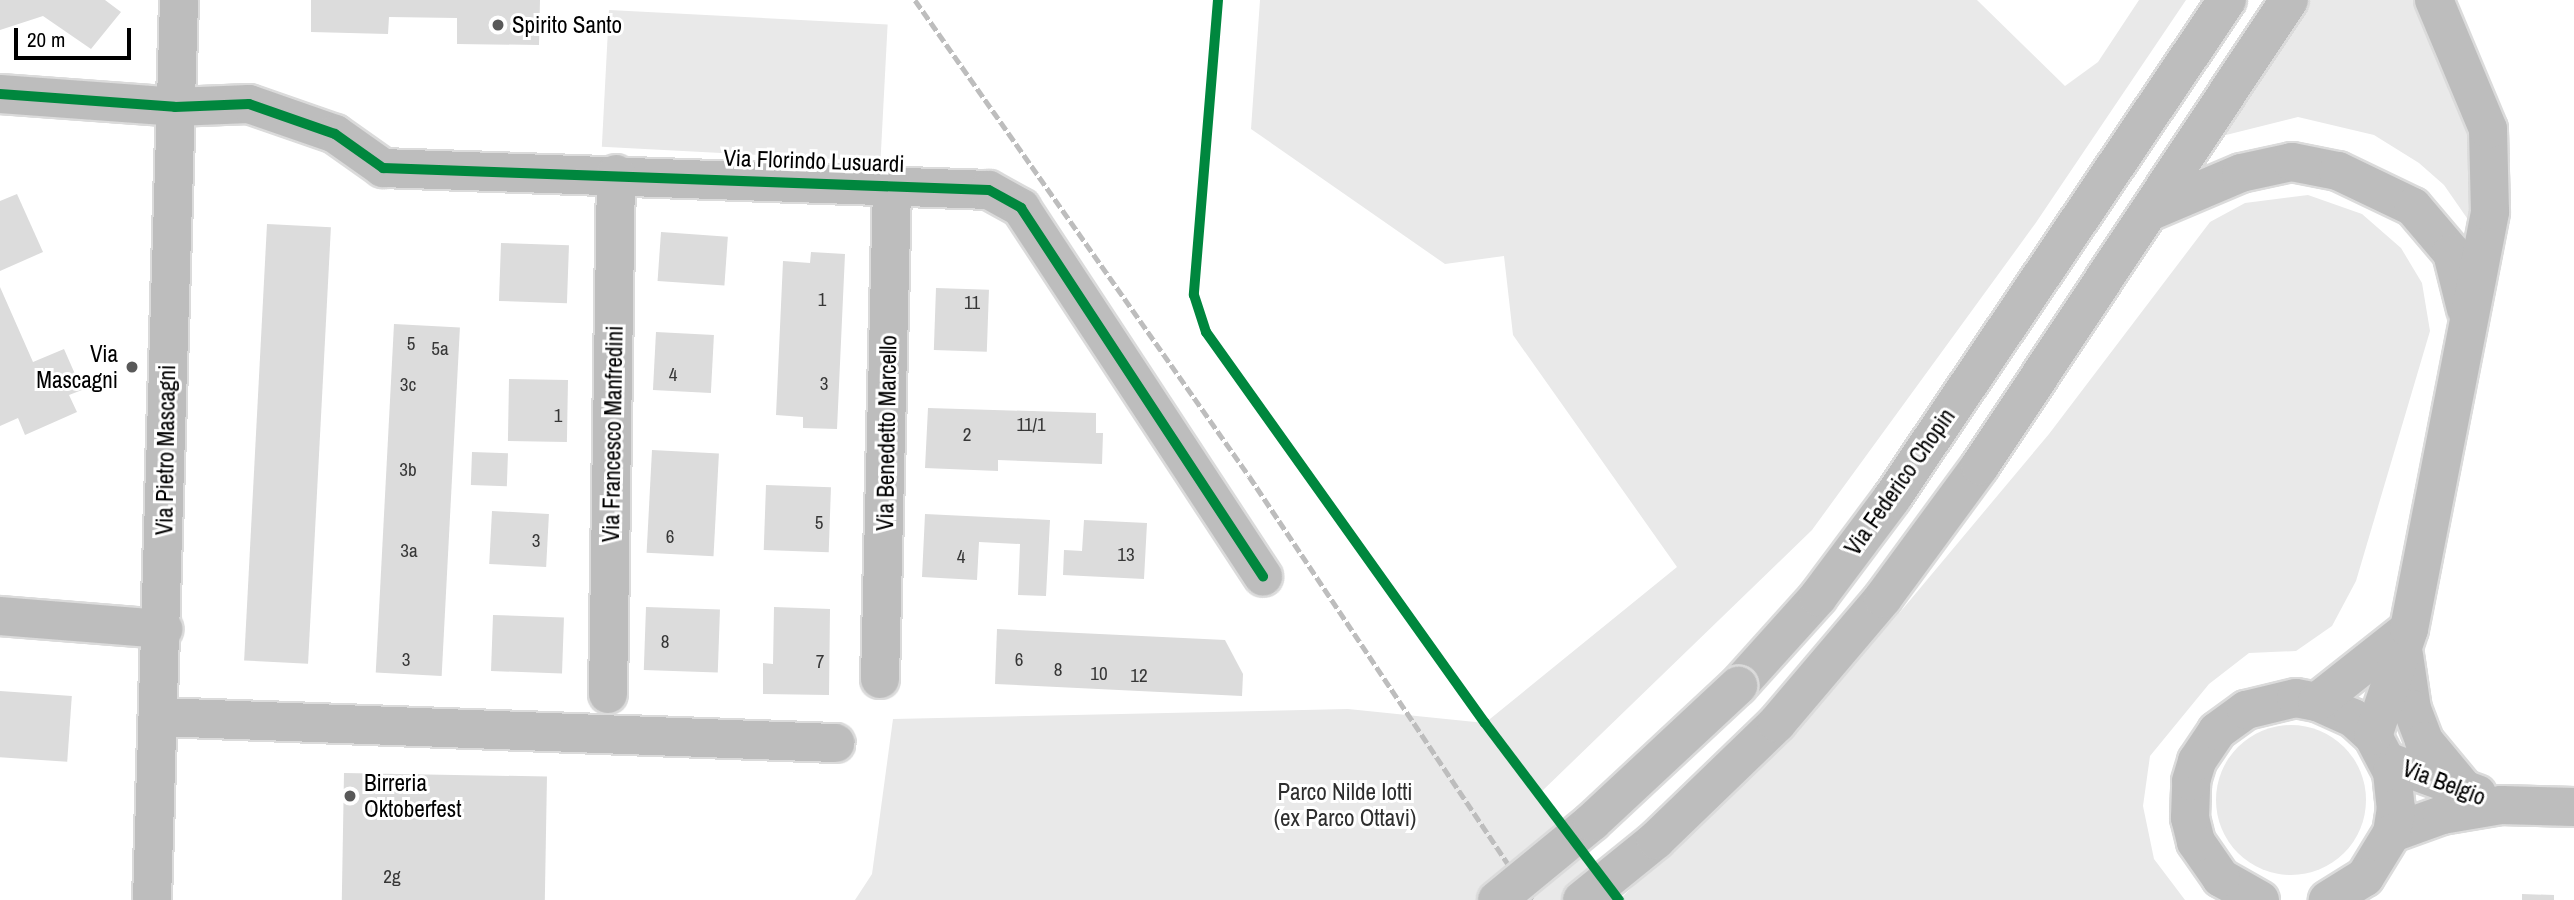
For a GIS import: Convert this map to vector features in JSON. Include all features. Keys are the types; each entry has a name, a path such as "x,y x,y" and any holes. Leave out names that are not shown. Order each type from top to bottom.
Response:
{"street":[{"name":"Via Pietro Mascagni","path":"152,900 163,629 179,0"},
{"name":"Via Federico Chopin","path":"1497,900 1592,822 1738,686 1818,597 1892,498 2227,0"},
{"path":"1581,900 1656,840 1777,723 1883,598 1980,466 2289,0"},
{"path":"2380,749 2406,640 2490,212 2488,129 2434,0"},
{"name":"Via Florindo Lusuardi","path":"0,94 175,107 249,104 335,134 383,168 616,174 989,190 1021,208 1263,577"},
{"path":"2149,212 2241,173 2292,162 2338,171 2413,207 2452,253 2469,320"},
{"name":"Via Francesco Manfredini","path":"608,694 616,174"},
{"name":"Via Benedetto Marcello","path":"880,679 891,186"},
{"path":"0,616 163,629"},
{"path":"2317,702 2406,640"},
{"path":"2406,640 2412,709 2424,741 2464,789"},
{"name":"Via Belgio","path":"2260,900 2221,878 2196,842 2190,818 2194,771 2217,731 2246,710 2295,698 2317,702 2353,718 2380,749 2501,805"},
{"path":"160,717 835,743"},
{"name":"Via Belgio","path":"2328,900 2362,889 2392,833 2396,808 2380,749"},
{"name":"Via Belgio","path":"2392,833 2442,815 2501,805 2574,807"}],"green space":[{"name":"Parco Nilde Iotti (ex Parco Ottavi)","path":"1260,0 1977,0 2065,86 2098,62 2139,0 2186,0 2035,224 1812,530 1539,794 1619,900 855,900 872,874 893,719 1348,709 1485,723 1677,567 1513,335 1504,256 1445,264 1251,129"},
{"path":"2310,0 2416,0 2470,113 2478,234 2444,185 2419,163 2374,135 2298,117 2222,136"},
{"path":"609,10 888,25 880,161 602,147"},
{"path":"2308,195 2362,214 2401,248 2422,283 2430,331 2356,581 2332,626 2296,651 2249,653 2209,684 2150,756 2143,806 2154,859 2185,900 1619,900 1787,737 1901,611 2049,434 2210,222 2245,203"},
{"path":"2291,725 2320,731 2344,747 2360,771 2366,800 2360,829 2344,853 2320,869 2291,875 2262,869 2238,853 2222,829 2216,800 2222,771 2238,747 2262,731"}],"building":[{"path":"0,0 105,0 121,12 91,49 43,16 0,30"},
{"name":"Spirito Santo","path":"311,0 540,0 539,45 457,44 457,18 389,17 388,34 311,32"},
{"path":"17,194 43,252 0,271 0,201"},
{"path":"267,224 331,227 308,664 244,660"},
{"path":"661,232 728,237 724,286 658,281"},
{"path":"501,243 569,245 567,303 499,301"},
{"path":"811,252 845,254 837,429 803,428 803,417 776,415 783,261 810,263"},
{"path":"0,287 33,362 64,349 82,390 69,395 77,412 25,435 18,418 0,426"},
{"path":"936,288 989,290 987,352 934,350"},
{"path":"394,324 460,327 442,676 376,673"},
{"path":"656,332 714,335 711,393 653,390"},
{"path":"509,379 568,380 567,442 508,441"},
{"path":"928,408 1096,413 1096,433 1103,433 1102,464 998,460 998,471 925,468"},
{"path":"652,450 719,454 714,556 647,553"},
{"path":"472,452 508,453 507,486 471,485"},
{"path":"766,485 831,487 829,552 764,550"},
{"path":"492,511 549,514 546,567 489,564"},
{"path":"925,514 1050,520 1046,596 1018,595 1020,544 979,542 977,580 922,577"},
{"path":"1084,520 1147,523 1144,579 1063,575 1064,550 1082,551"},
{"path":"646,607 720,610 718,673 644,670"},
{"path":"774,607 830,609 829,695 763,694 763,663 773,664"},
{"path":"493,615 564,617 562,673 491,671"},
{"path":"997,629 1225,640 1243,674 1242,696 995,684"},
{"path":"0,691 72,696 67,762 0,757"},
{"path":"344,773 547,777 545,900 342,900"},
{"path":"2522,894 2554,895 2554,900 2522,900"}],"railway":[{"path":"915,0 1249,476 1532,900"}],"cycle path":[{"path":"1218,0 1194,295 1206,332 1485,723 1619,900"},
{"path":"0,94 175,107 249,104 335,134 383,168 989,190 1021,208 1263,577"}],"place":[{"name":"Spirito Santo","path":"498,25"},
{"name":"Via Mascagni","path":"132,367"},
{"name":"Birreria Oktoberfest","path":"350,796"}]}
